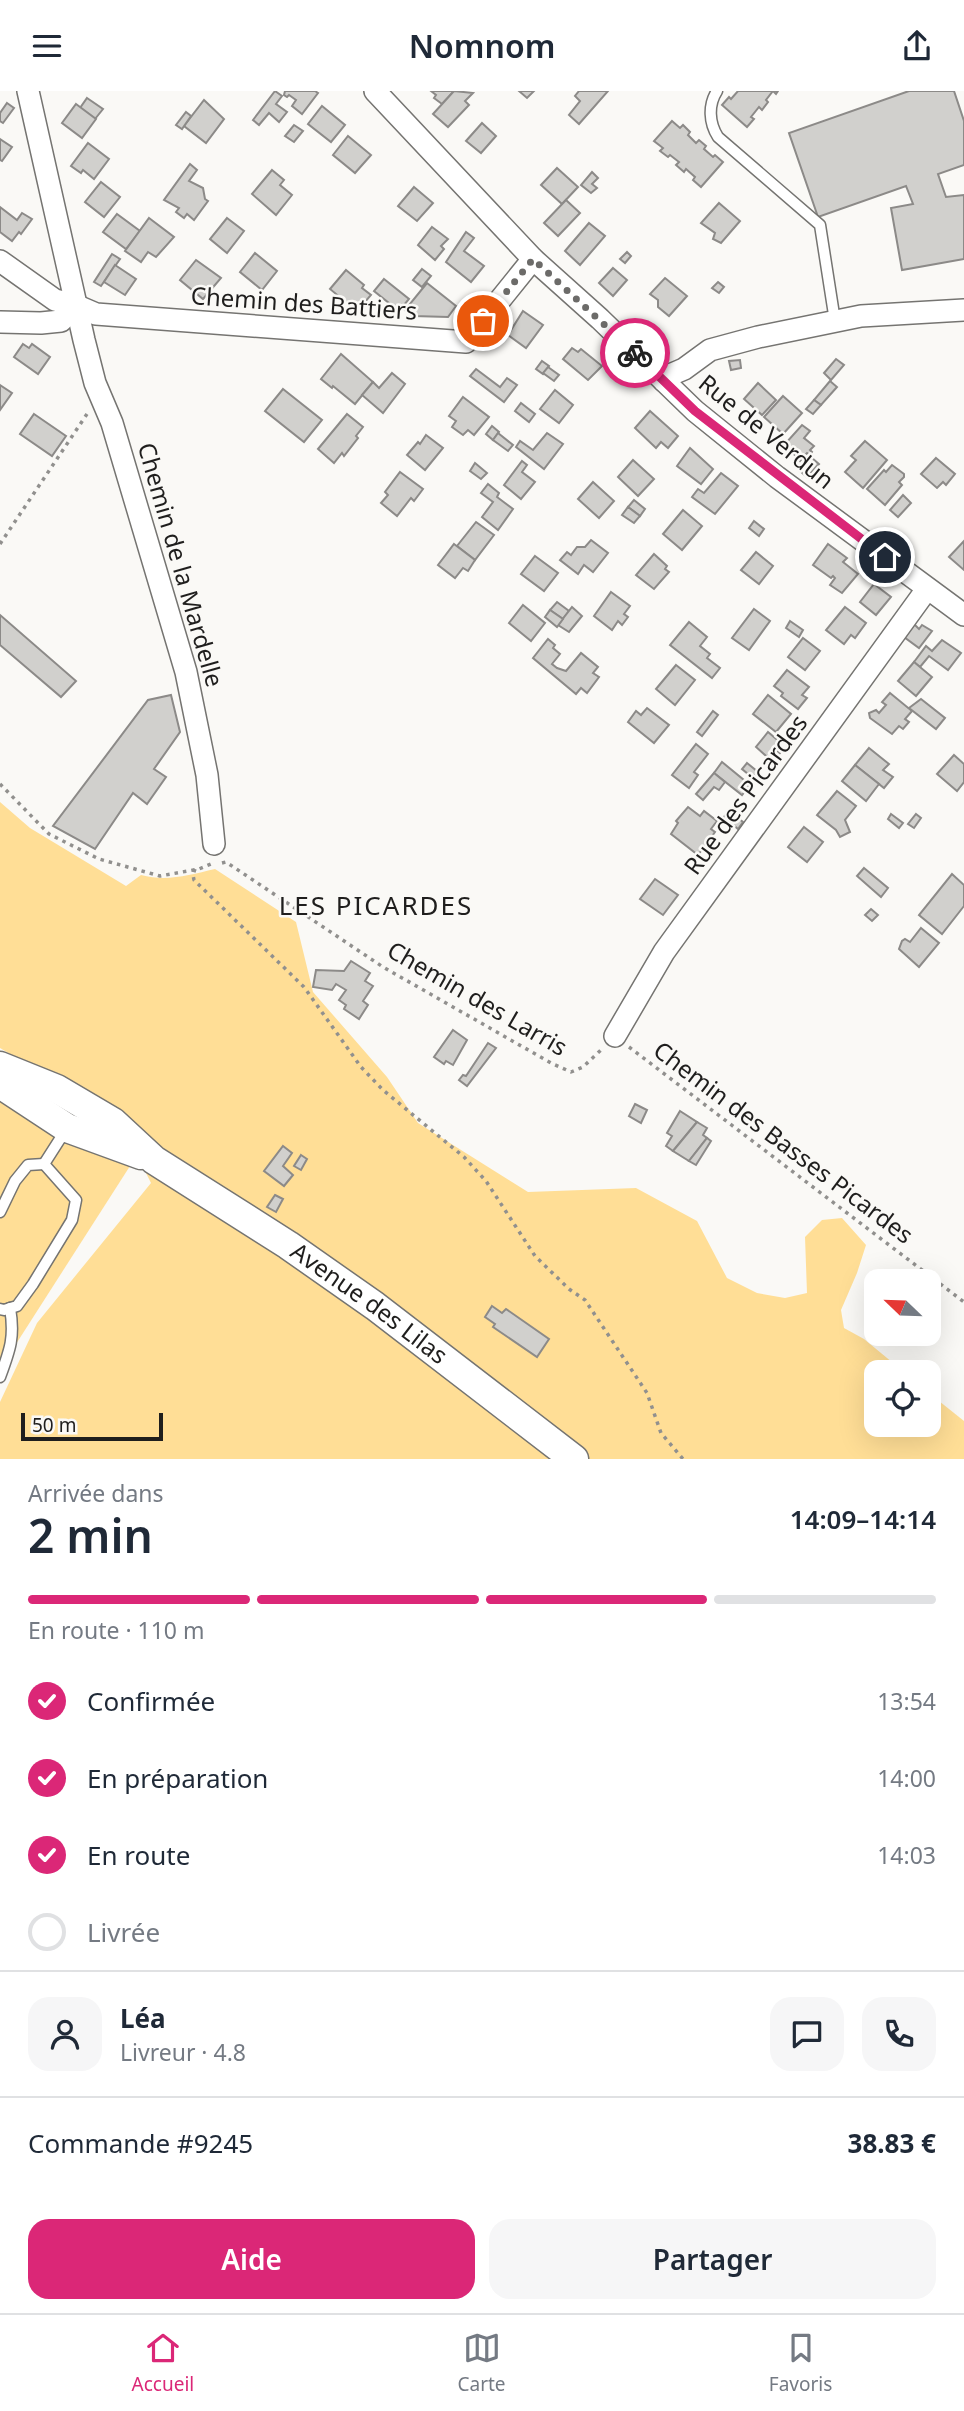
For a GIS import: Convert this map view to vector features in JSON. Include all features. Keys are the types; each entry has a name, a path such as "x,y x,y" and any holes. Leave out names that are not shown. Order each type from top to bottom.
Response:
{"street":[{"name":"Chemin de la Mardelle","path":"28,91 75,305 100,395 112,423 186,672 207,775 213,853"},
{"name":"Rue de Verdun","path":"375,91 533,259 695,411 777,477 964,615"},
{"name":"Chemin des Battiers","path":"0,261 55,300 96,314 466,342 533,259"},
{"path":"0,321 61,321 75,305"},
{"path":"664,381 710,350 861,316 964,310"},
{"name":"Rue des Picardes","path":"615,1036 664,952 928,589"},
{"name":"Avenue des Lilas","path":"0,1066 64,1110"},
{"name":"Avenue des Lilas","path":"0,1084 64,1110 113,1122 154,1160 288,1245 375,1305 574,1459"}],"lane":[{"path":"717,91 711,103 711,116 712,128 718,137 820,225 835,321"},
{"path":"44,1164 64,1110"},
{"path":"0,1212 15,1181 28,1165 44,1164"},
{"path":"0,1377 12,1344 13,1327 5,1308 17,1306 33,1285 72,1220 76,1200 44,1164"}],"path":[{"path":"0,544 100,395"},
{"path":"0,784 49,834 99,859 160,876 195,869"},
{"path":"213,853 195,869 194,880 304,987 361,1067 383,1090 464,1157 486,1181 535,1256 584,1300 647,1393 661,1433 683,1459"},
{"name":"Chemin des Larris","path":"213,853 383,967 551,1063 571,1072 583,1067 615,1036"},
{"name":"Chemin des Basses Picardes","path":"615,1036 964,1302"}],"shaded area":[{"path":"0,802 30,828 126,886 141,875 169,878 215,869 296,922 313,992 387,1077 418,1123 528,1192 636,1188 697,1221 727,1278 757,1293 785,1298 807,1293 805,1237 822,1220 842,1218 866,1245 841,1310 844,1328 864,1339 864,1346 872,1346 889,1360 864,1360 864,1437 941,1437 941,1403 964,1421 964,1459 0,1459 0,1402 37,1323 151,1183 119,1119 0,1048"},
{"path":"0,1092 130,1166 0,1369"}],"building":[{"path":"275,91 282,96 276,104 287,112 279,122 269,113 259,125 253,120"},
{"path":"285,91 318,93 302,114 292,106 296,100 284,95"},
{"path":"431,91 454,91 442,104 434,98 436,95"},
{"path":"454,91 473,93 465,101 469,105 448,127 433,114"},
{"path":"519,91 534,91 527,98"},
{"path":"579,91 608,91 579,124 569,115 580,101 575,96"},
{"path":"738,91 773,91 762,110 759,107 751,117 754,119 747,127 722,105"},
{"path":"909,91 954,91 964,121 964,165 938,174 946,197 964,195 964,259 902,270 891,208 913,204 906,186 818,217 789,133"},
{"path":"87,98 103,109 95,119 80,108"},
{"path":"204,100 224,119 206,143 184,126"},
{"path":"7,103 14,108 3,123 0,121 0,113"},
{"path":"76,104 96,119 82,138 62,123"},
{"path":"322,106 345,125 331,142 308,124"},
{"path":"186,112 191,116 182,129 176,125"},
{"path":"672,121 680,128 683,125 696,143 699,140 706,146 704,149 723,162 701,187 686,169 684,172 676,165 679,162 660,151 663,148 654,141"},
{"path":"482,123 496,136 481,153 466,141"},
{"path":"294,125 303,131 294,142 285,136"},
{"path":"348,136 371,155 355,173 333,155"},
{"path":"0,139 12,147 2,161 0,160"},
{"path":"88,143 109,159 94,179 83,170 81,173 71,166"},
{"path":"190,164 197,170 189,181 203,188 208,201 194,220 187,214 184,218 176,212 179,208 164,200"},
{"path":"557,168 578,187 562,204 541,185"},
{"path":"272,170 284,180 280,185 292,195 276,215 252,194"},
{"path":"592,172 598,178 592,184 597,188 591,193 581,185"},
{"path":"101,182 120,197 104,217 85,202"},
{"path":"414,187 433,203 417,221 398,206"},
{"path":"566,200 580,213 558,236 544,223"},
{"path":"719,203 740,221 721,243 713,239 715,233 701,223"},
{"path":"0,207 17,220 22,213 32,219 12,241 0,232"},
{"path":"117,214 140,231 126,249 103,232"},
{"path":"149,218 174,237 156,257 148,252 141,262 125,251"},
{"path":"227,218 244,231 227,253 210,239"},
{"path":"589,223 605,236 580,265 565,251"},
{"path":"432,227 448,239 441,246 444,249 435,260 418,245"},
{"path":"466,232 474,238 464,251 484,266 471,282 446,262"},
{"path":"627,252 631,256 625,263 620,259"},
{"path":"255,253 277,271 262,290 240,272"},
{"path":"112,254 120,259 101,286 94,282"},
{"path":"196,260 221,278 203,299 180,280"},
{"path":"115,265 136,279 125,295 104,282"},
{"path":"613,268 627,280 613,296 599,283"},
{"path":"422,269 431,276 422,287 413,280"},
{"path":"346,270 364,285 362,288 371,295 359,309 350,302 348,304 330,289"},
{"path":"665,278 687,296 669,316 658,307 658,300 650,294"},
{"path":"384,279 409,299 399,311 374,291"},
{"path":"718,282 724,287 719,293 712,288"},
{"path":"427,283 456,306 448,317 413,316 405,310"},
{"path":"523,311 543,325 526,348 508,335"},
{"path":"23,344 29,348 32,344 50,357 38,374 14,357"},
{"path":"572,348 578,352 581,349 602,366 588,380 563,359"},
{"path":"341,354 373,382 355,404 321,379"},
{"path":"836,359 844,365 831,380 824,373"},
{"path":"740,360 741,368 731,370 729,361"},
{"path":"542,361 549,366 543,374 536,369"},
{"path":"548,367 559,375 554,381 543,373"},
{"path":"476,369 500,387 507,378 517,385 504,402 470,376"},
{"path":"392,373 405,384 383,413 362,395 373,382 379,388"},
{"path":"830,381 837,387 821,405 814,400"},
{"path":"758,383 776,400 762,415 744,399"},
{"path":"0,385 12,393 0,410"},
{"path":"283,389 322,420 304,442 265,411"},
{"path":"555,390 573,405 559,423 540,409"},
{"path":"783,396 802,413 783,434 764,417"},
{"path":"463,397 489,417 474,435 468,430 463,435 452,427 456,421 449,416"},
{"path":"814,400 821,405 813,414 806,409"},
{"path":"521,403 535,414 529,422 515,411"},
{"path":"650,411 678,436 668,448 661,442 656,448 635,428"},
{"path":"34,414 66,436 52,456 20,434"},
{"path":"347,414 363,427 344,456 342,453 334,463 318,449"},
{"path":"802,425 810,431 804,438 814,446 810,455 807,453 800,461 785,444"},
{"path":"492,426 499,432 493,440 486,434"},
{"path":"498,433 513,445 508,451 493,440"},
{"path":"547,433 563,444 544,469 516,447 520,441 533,450"},
{"path":"426,435 443,448 425,470 407,455"},
{"path":"865,441 887,460 863,488 845,472 856,460 851,456"},
{"path":"690,448 713,469 701,484 677,466"},
{"path":"812,458 819,464 807,477 800,471"},
{"path":"936,458 955,474 946,485 943,482 937,488 921,474"},
{"path":"633,460 654,479 638,496 618,477"},
{"path":"522,461 527,465 522,472 535,482 521,499 504,485"},
{"path":"475,463 487,473 481,479 470,471"},
{"path":"892,465 904,474 904,477 899,482 902,485 885,505 867,489"},
{"path":"400,472 423,489 414,501 411,498 397,516 381,503 388,495 385,492"},
{"path":"721,473 738,486 715,514 692,497 698,489 704,493"},
{"path":"593,482 614,501 599,518 578,499"},
{"path":"488,484 499,493 497,497 513,509 498,530 482,517 493,502 481,493"},
{"path":"903,495 911,503 898,517 890,510"},
{"path":"634,500 645,509 640,516 628,507"},
{"path":"628,507 640,516 634,523 622,515"},
{"path":"683,510 702,526 682,550 663,534"},
{"path":"754,521 764,529 759,536 749,528"},
{"path":"476,522 494,535 475,560 457,546"},
{"path":"591,540 608,553 593,572 584,565 578,574 560,560 567,552 571,555 577,547 585,547"},
{"path":"964,541 964,570 949,557"},
{"path":"454,544 475,560 468,571 463,568 455,578 438,565"},
{"path":"828,544 847,558 843,562 858,574 842,593 830,585 835,578 833,576 831,578 813,565"},
{"path":"756,552 773,566 759,584 741,570"},
{"path":"654,554 667,566 665,569 669,572 654,589 636,575"},
{"path":"535,556 558,573 544,591 521,574"},
{"path":"874,584 891,597 876,615 860,602"},
{"path":"611,592 630,606 624,614 628,617 622,625 618,621 612,630 594,616"},
{"path":"557,602 569,611 563,619 550,610"},
{"path":"523,605 545,623 531,641 509,623"},
{"path":"572,607 582,616 569,632 558,625"},
{"path":"845,607 866,623 855,638 851,635 844,644 826,630"},
{"path":"754,609 770,621 749,650 732,638"},
{"path":"550,610 563,619 557,627 545,617"},
{"path":"0,615 76,681 61,697 0,645"},
{"path":"790,621 803,630 799,637 786,628"},
{"path":"689,622 707,637 700,646 710,654 707,658 720,668 712,678 670,645"},
{"path":"914,624 919,629 922,625 932,631 919,648 904,637"},
{"path":"803,638 820,651 805,670 788,657"},
{"path":"548,639 560,654 552,664 557,668 566,671 581,653 598,667 593,673 599,677 587,693 581,688 576,694 533,658"},
{"path":"942,640 961,653 948,670 929,656 920,667 914,662 926,646 932,651"},
{"path":"914,662 932,677 916,696 898,681"},
{"path":"676,665 695,680 675,705 656,689"},
{"path":"787,670 809,687 802,695 807,698 798,709 781,696 783,693 774,686"},
{"path":"890,693 912,711 905,719 909,722 903,729 899,726 892,734 870,718 869,713 876,710 879,713 886,705 882,702"},
{"path":"171,695 180,732 154,769 166,777 147,804 133,793 95,849 53,826 148,700"},
{"path":"768,695 791,714 776,732 753,714"},
{"path":"921,699 945,718 936,729 909,708"},
{"path":"647,708 669,725 654,743 628,722 636,711 641,715"},
{"path":"713,711 718,715 702,736 697,732"},
{"path":"768,732 781,743 776,750 780,753 773,762 756,747"},
{"path":"696,744 708,754 694,772 698,775 689,788 672,775"},
{"path":"869,748 889,764 883,770 893,777 884,788 855,765"},
{"path":"954,755 964,764 964,782 957,791 937,774"},
{"path":"722,762 750,785 742,795 714,773"},
{"path":"747,763 758,772 753,778 742,769"},
{"path":"855,765 879,784 866,801 842,781"},
{"path":"714,773 725,782 719,790 714,787 703,800 696,794"},
{"path":"837,791 856,806 845,820 850,832 840,837 836,830 817,815"},
{"path":"688,807 700,816 704,811 717,821 711,829 715,832 698,855 671,834 678,823 676,821"},
{"path":"729,811 743,822 738,829 724,817"},
{"path":"891,814 903,823 899,828 888,819"},
{"path":"916,814 921,818 914,828 908,824"},
{"path":"804,827 823,842 807,862 788,847"},
{"path":"864,868 888,888 881,897 857,876"},
{"path":"952,874 964,885 964,906 942,934 919,915"},
{"path":"655,879 678,895 663,915 640,899"},
{"path":"871,909 878,915 872,921 865,915"},
{"path":"921,928 939,943 919,967 899,949 902,941 905,939 910,942"},
{"path":"351,961 370,973 365,981 373,986 363,1001 368,1005 359,1019 344,1009 346,1005 339,1000 346,990 336,984 332,990 313,987 316,970 344,971"},
{"path":"453,1030 467,1040 453,1065 446,1061 444,1064 434,1057"},
{"path":"488,1043 496,1048 467,1086 459,1080 463,1075 466,1076"},
{"path":"635,1104 647,1110 641,1123 629,1116"},
{"path":"680,1111 697,1122 673,1151 666,1146 672,1136 667,1133"},
{"path":"697,1122 707,1128 703,1135 707,1138 689,1161 673,1151"},
{"path":"707,1138 711,1141 696,1165 689,1161"},
{"path":"283,1146 292,1153 283,1166 293,1175 284,1186 264,1171"},
{"path":"301,1155 307,1159 301,1170 294,1166"},
{"path":"275,1195 283,1199 276,1212 267,1207"},
{"path":"492,1306 502,1313 506,1309 549,1339 537,1357 493,1327 495,1324 485,1317"}],"way so far":[{"path":"483,321 533,259 635,353"}],"district":[{"name":"LES PICARDES","path":"376,906"}],"route":[{"path":"635,353 695,411 777,477 885,557"}]}
